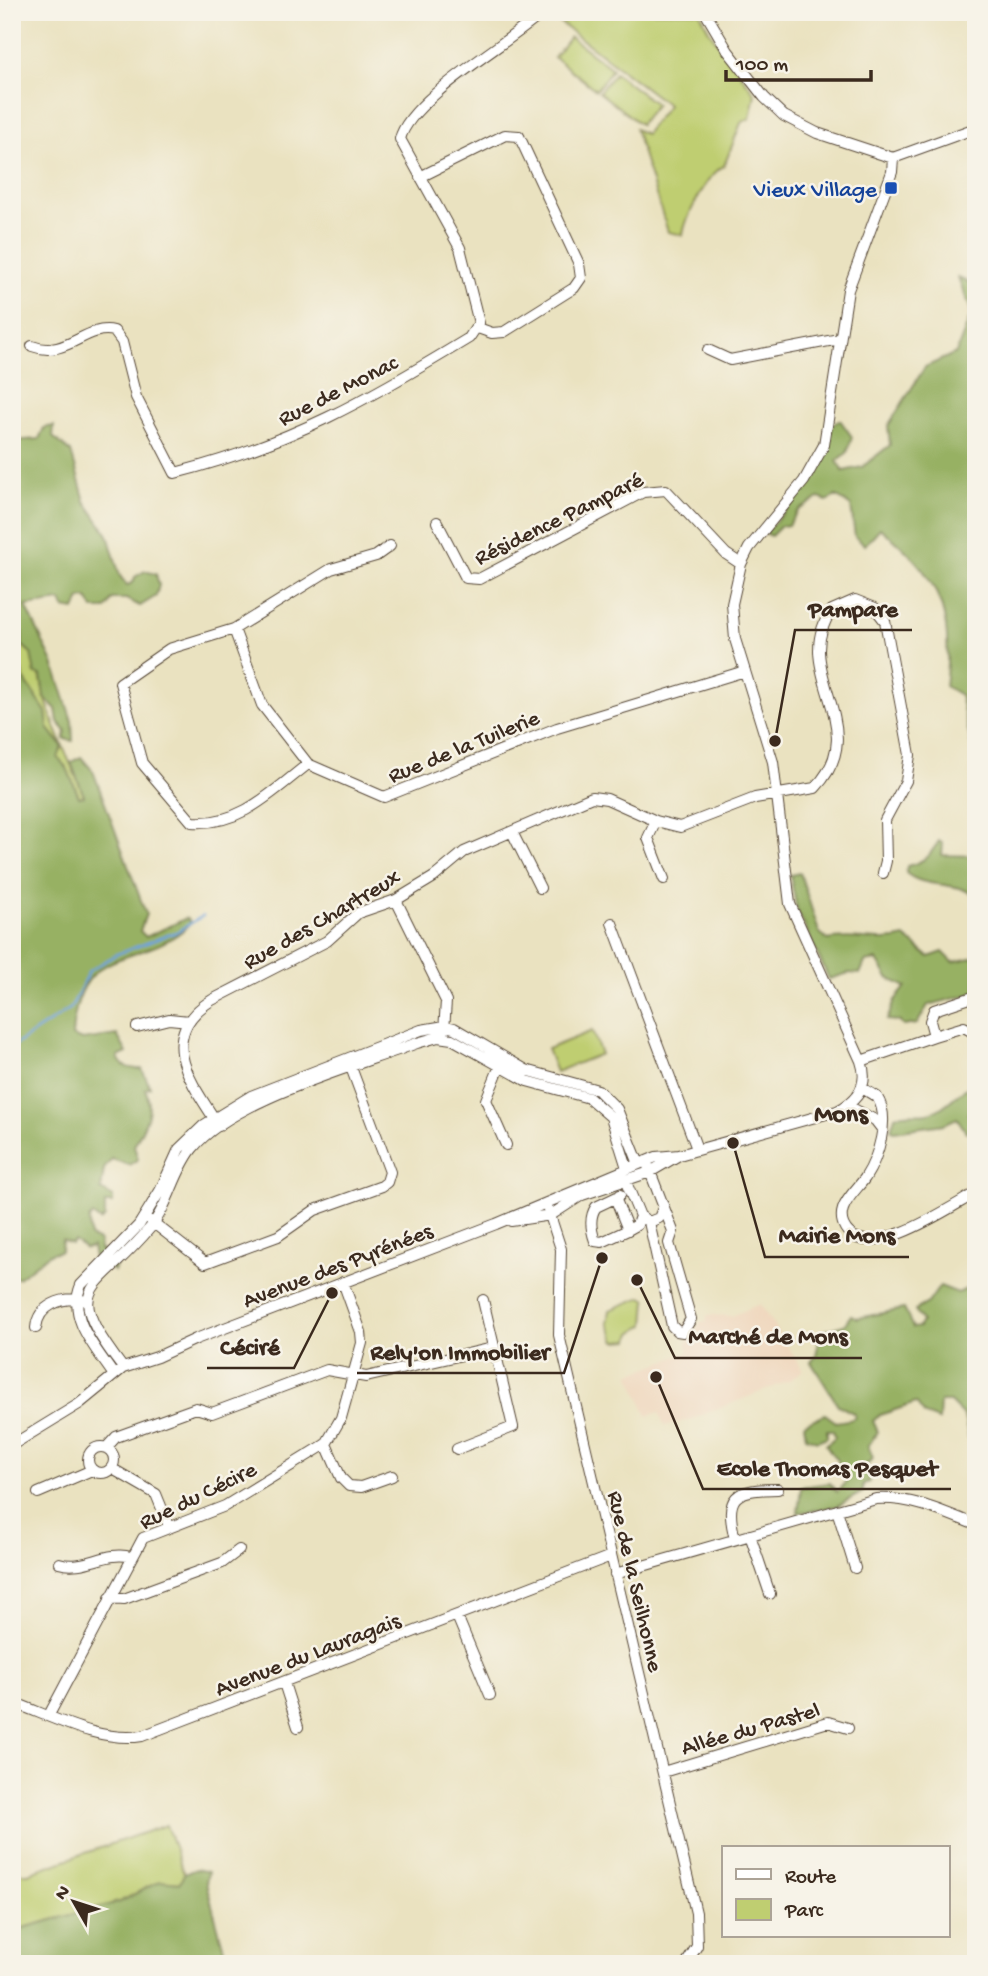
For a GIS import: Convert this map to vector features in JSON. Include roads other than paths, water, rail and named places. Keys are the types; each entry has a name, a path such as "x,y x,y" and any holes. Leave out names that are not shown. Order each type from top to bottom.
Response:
{"street":[{"path":"420,177 505,135 519,136 579,264 581,278 574,288 504,332 492,333 478,328 466,265 402,146 402,132 441,90 543,12"},
{"path":"705,12 741,69 784,116 817,133 892,158 976,128"},
{"path":"882,1129 875,1120 848,1106 862,1088 865,1072 795,919 785,878 778,794 769,743 732,622 735,585 741,564 757,535 804,481 819,457 829,424 839,340 853,273 892,172 892,158"},
{"name":"Rue de Monac","path":"32,346 51,351 101,330 114,331 122,342 136,397 175,473 236,457 344,412 469,338 478,328"},
{"path":"708,350 730,360 839,340"},
{"name":"Résidence Pamparé","path":"437,522 466,578 479,579 643,492 666,490 726,554 741,564"},
{"path":"308,764 242,815 206,824 192,822 142,763 120,683 169,649 234,629 331,569 376,556 390,546"},
{"name":"Rue des Chartreux","path":"189,1021 212,1000 336,936 358,914 379,903 396,900 434,877 464,852 592,797 607,799 656,821 680,827 755,798 815,788 831,766 838,747 839,727 818,662 818,639 827,616 837,605 855,600 870,604 881,614 888,630 910,743 906,781 885,820 886,861 883,873"},
{"name":"Rue de la Tuilerie","path":"234,629 262,705 308,764 378,795 390,796 557,728 745,671"},
{"path":"656,821 648,838 664,879"},
{"path":"512,832 540,888"},
{"path":"396,900 446,1001 444,1031"},
{"path":"612,923 697,1149"},
{"path":"934,1036 930,1021 934,1010 976,996"},
{"path":"137,1027 169,1019 189,1021 182,1042 182,1061 190,1081 217,1122"},
{"path":"861,1061 964,1027 976,1034"},
{"path":"113,1374 80,1322 85,1279 150,1220 179,1149 190,1136 217,1122 251,1096 349,1063 421,1030 472,1036 502,1062 604,1096 651,1175 673,1231 669,1243 691,1319 683,1332 677,1332 672,1326 644,1219 628,1187 615,1115"},
{"path":"502,1062 486,1100 506,1145"},
{"path":"150,1220 205,1263 278,1236 315,1210 382,1186 390,1172 349,1063"},
{"path":"862,1088 880,1102 882,1129 870,1169 843,1209 843,1224 852,1236 873,1240 899,1234 976,1193"},
{"name":"Avenue des Pyrénées","path":"12,1445 79,1404 123,1368 496,1224 642,1162 679,1155 848,1106"},
{"name":"Avenue des Pyrénées","path":"496,1224 551,1215 582,1195 628,1187 679,1155"},
{"path":"628,1187 617,1197 600,1203 593,1212 592,1233 596,1241 602,1242 644,1219 659,1218 663,1208"},
{"path":"617,1197 628,1230"},
{"name":"Rue de la Seilhonne","path":"546,1203 561,1249 559,1335 698,1925 697,1946 686,1964"},
{"path":"343,1282 362,1336 341,1418 326,1444 341,1478 349,1486 361,1487 392,1476"},
{"path":"36,1328 41,1312 58,1301 81,1300"},
{"path":"81,1300 123,1368"},
{"path":"457,1449 513,1427 483,1300"},
{"path":"92,1470 88,1461 91,1451 106,1448 116,1437 196,1408 212,1413 327,1370 366,1377 493,1348"},
{"name":"Rue du Cécire","path":"49,1715 143,1538 225,1506 326,1444"},
{"path":"38,1493 92,1470 102,1473 111,1468 114,1457 106,1448"},
{"path":"111,1468 156,1494 169,1526"},
{"path":"735,1539 729,1509 732,1502 745,1493 778,1489"},
{"path":"615,1574 876,1499 894,1498 920,1503 976,1525"},
{"path":"837,1510 855,1568"},
{"path":"750,1535 770,1594"},
{"path":"110,1598 124,1599 222,1563 239,1549"},
{"path":"59,1563 74,1566 111,1555 131,1557"},
{"name":"Avenue du Lauragais","path":"12,1702 102,1734 134,1737 151,1734 611,1556"},
{"path":"457,1616 490,1695"},
{"path":"284,1683 298,1727"},
{"name":"Allée du Pastel","path":"663,1772 828,1722 848,1728"}],"waterway":[{"path":"12,1047 71,1008 89,971 117,954 176,932 203,916"}],"place":[{"name":"Vieux Village","path":"891,188"},
{"name":"Pampare","path":"775,741"},
{"name":"Mairie Mons","path":"733,1143"},
{"name":"Rely'on Immobilier","path":"602,1258"},
{"name":"Marché de Mons","path":"637,1280"},
{"name":"Céciré","path":"332,1293"},
{"name":"Ecole Thomas Pesquet","path":"656,1377"}],"district":[{"name":"Mons","path":"841,1112"}]}
